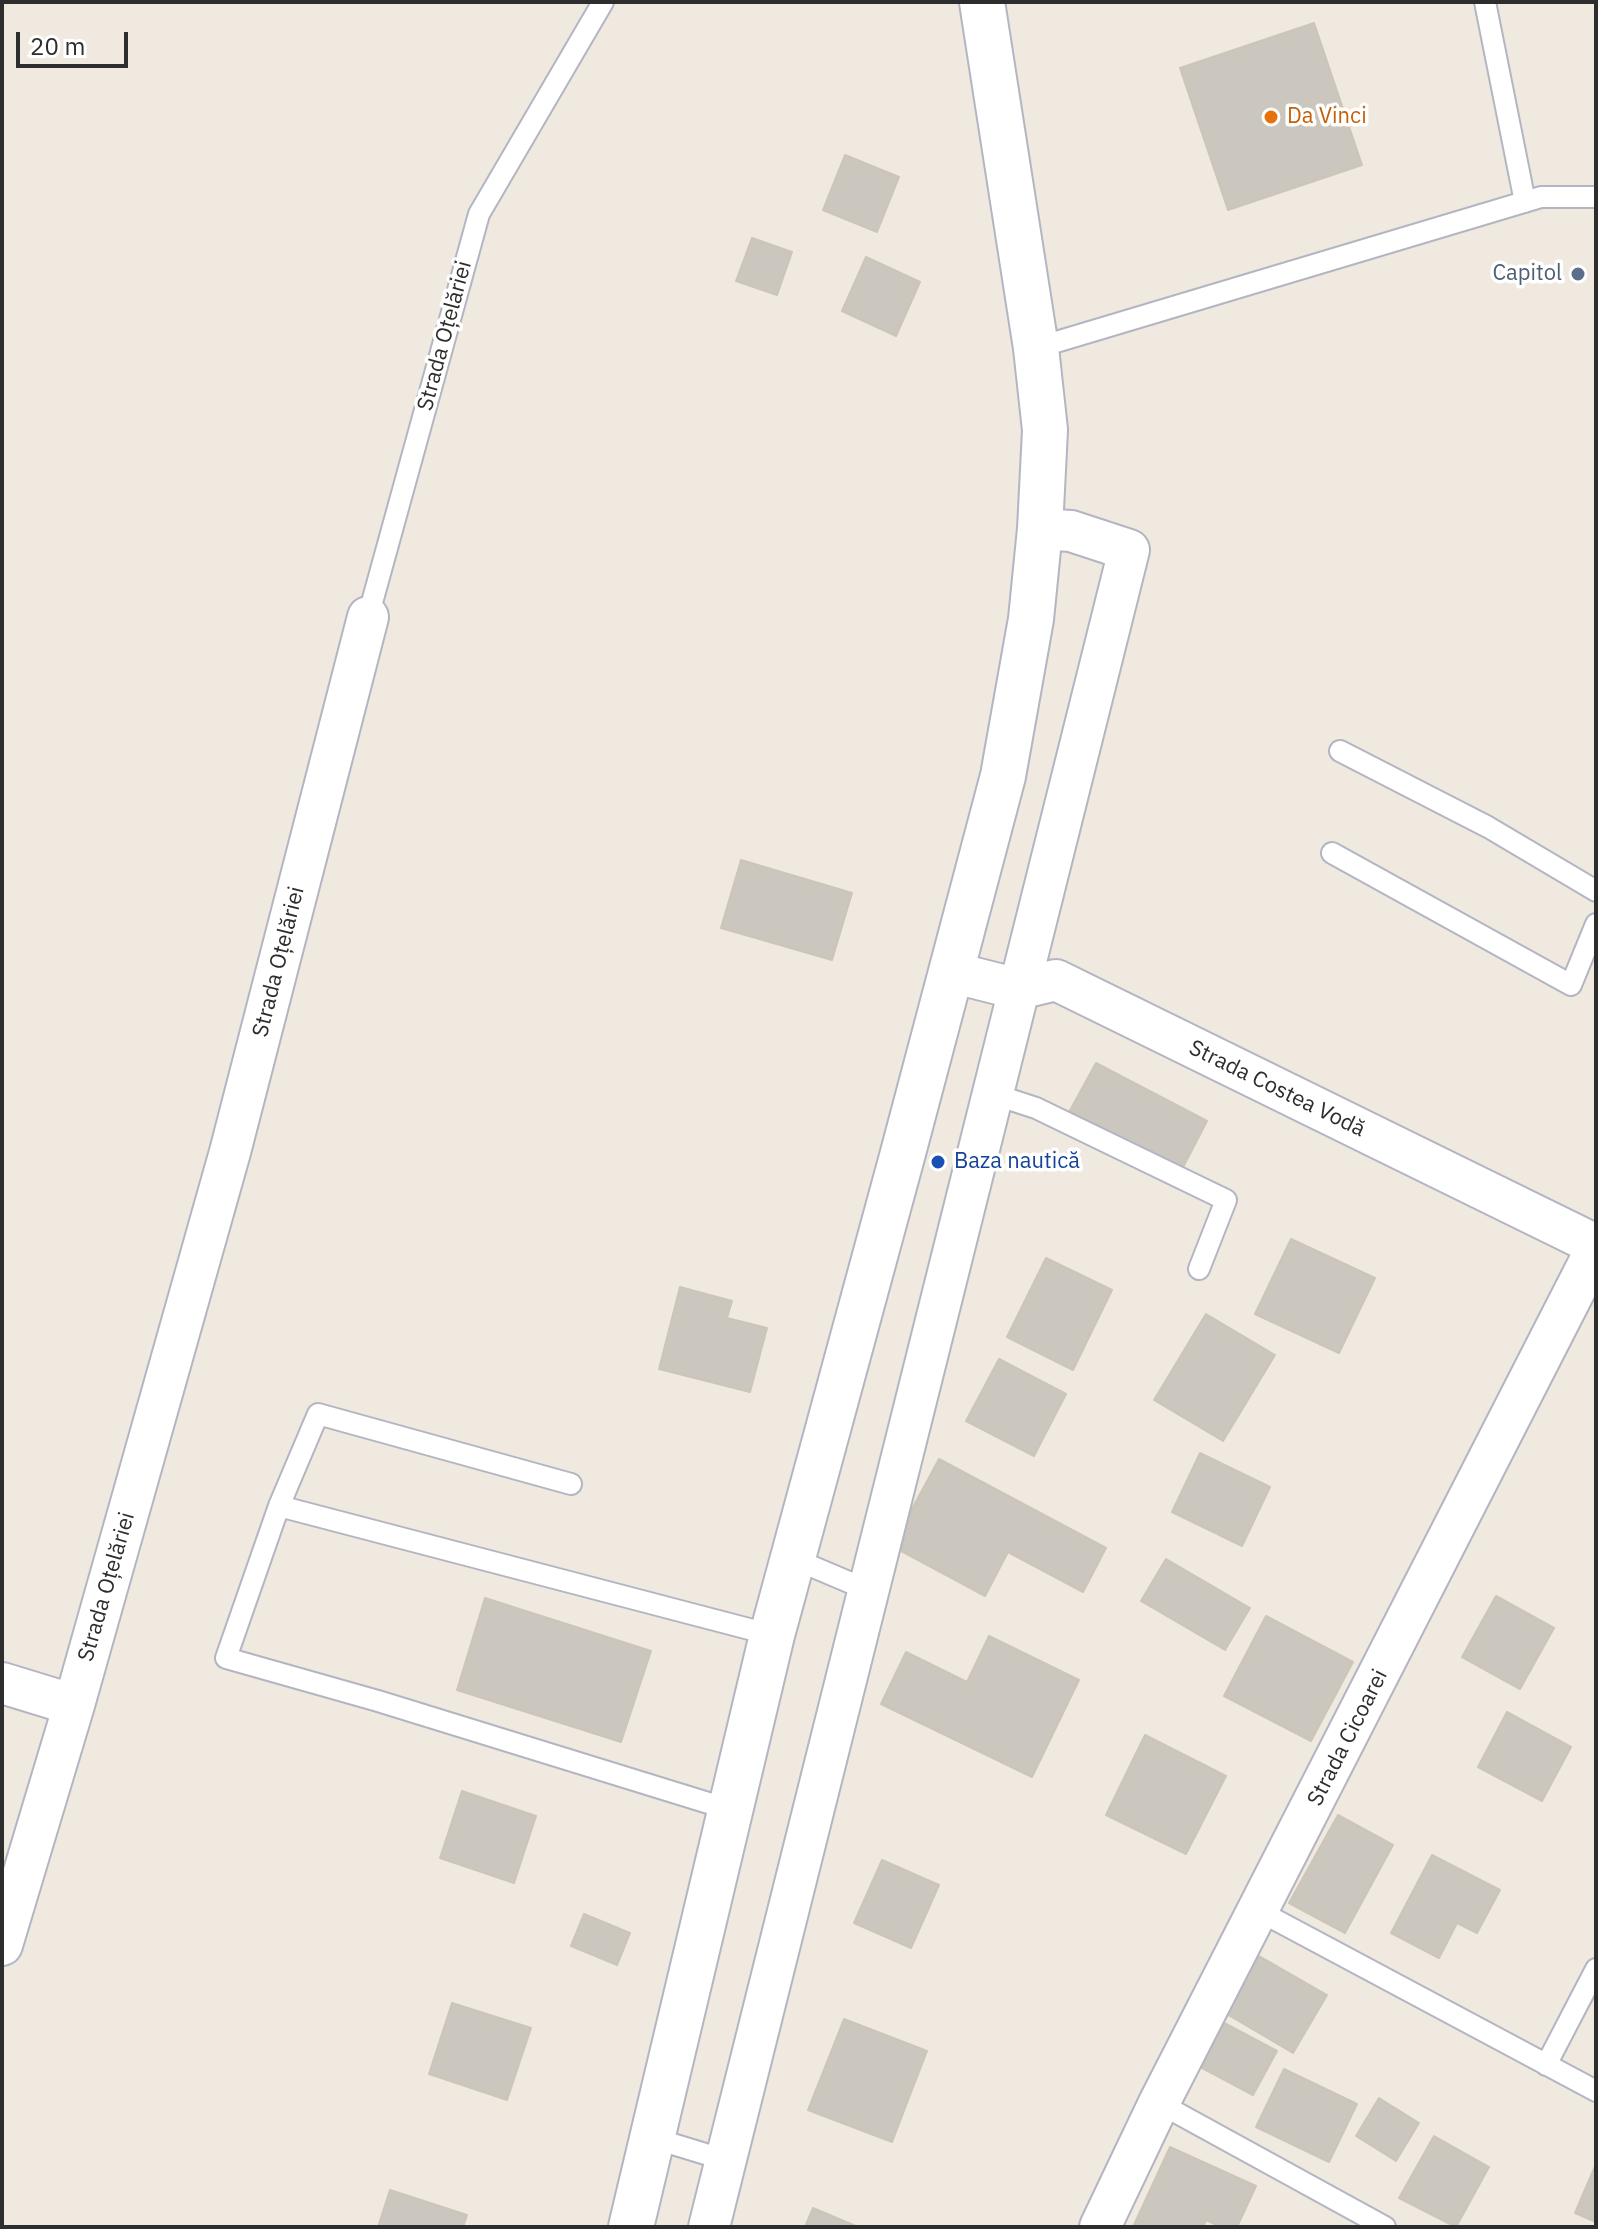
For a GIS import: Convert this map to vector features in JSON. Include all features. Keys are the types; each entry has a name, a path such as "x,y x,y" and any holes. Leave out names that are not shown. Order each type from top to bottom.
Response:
{"main road":[{"path":"631,2227 772,1635 1003,776 1031,619 1045,430 1036,348 982,2"}],"street":[{"path":"709,2227 1129,550 1071,531 1040,529"},
{"name":"Strada Oțelăriei","path":"5,1923 74,1705 230,1152 368,617"},
{"name":"Strada Costea Vodă","path":"951,972 1018,989 1056,980 1596,1247"},
{"name":"Strada Cicoarei","path":"1100,2227 1159,2103 1596,1247"},
{"path":"2,1683 74,1705"}],"lane":[{"name":"Strada Oțelăriei","path":"368,617 479,214 603,2"},
{"path":"1485,2 1533,199"},
{"path":"1036,348 1533,199 1596,197"},
{"path":"1340,751 1488,827 1596,891"},
{"path":"1332,853 1571,985 1596,924"},
{"path":"993,1094 1036,1108 1226,1200 1199,1269"},
{"path":"571,1484 318,1414 279,1506 226,1658 731,1810"},
{"path":"279,1506 772,1635"},
{"path":"792,1558 870,1591"},
{"path":"1259,1911 1596,2091"},
{"path":"1546,2065 1596,1969"},
{"path":"1159,2103 1385,2227"},
{"path":"653,2138 725,2160"}],"building":[{"name":"Da Vinci","path":"1314,23 1362,165 1228,210 1180,68"},
{"path":"845,155 899,177 877,232 823,210"},
{"path":"752,238 792,252 777,295 736,281"},
{"path":"866,257 920,282 896,336 842,311"},
{"path":"741,860 852,893 832,960 721,928"},
{"path":"1096,1063 1207,1121 1180,1173 1068,1114"},
{"path":"1291,1239 1375,1278 1339,1353 1255,1314"},
{"path":"1046,1258 1112,1290 1073,1370 1007,1337"},
{"path":"680,1287 732,1301 727,1318 767,1328 750,1392 659,1369"},
{"path":"1206,1314 1275,1355 1223,1441 1154,1400"},
{"path":"999,1359 1066,1394 1034,1456 966,1421"},
{"path":"1200,1453 1270,1487 1242,1546 1172,1512"},
{"path":"939,1459 1106,1548 1083,1592 1008,1552 985,1596 892,1546"},
{"path":"1166,1559 1250,1608 1225,1650 1141,1601"},
{"path":"1496,1596 1554,1628 1520,1689 1462,1657"},
{"path":"485,1598 651,1651 621,1742 457,1690"},
{"path":"1266,1616 1353,1662 1311,1741 1224,1696"},
{"path":"989,1636 1079,1680 1032,1777 881,1704 906,1652 967,1682"},
{"path":"1507,1712 1571,1747 1542,1801 1478,1767"},
{"path":"1145,1735 1226,1776 1186,1854 1106,1815"},
{"path":"462,1791 536,1816 514,1883 440,1858"},
{"path":"1338,1815 1393,1845 1345,1933 1289,1903"},
{"path":"1432,1855 1500,1890 1477,1933 1457,1923 1439,1958 1391,1933"},
{"path":"882,1860 939,1885 911,1948 854,1923"},
{"path":"584,1914 630,1933 617,1965 571,1946"},
{"path":"1259,1956 1327,1995 1293,2053 1225,2013"},
{"path":"452,2003 531,2028 507,2100 429,2074"},
{"path":"1213,2017 1277,2051 1253,2095 1189,2061"},
{"path":"844,2019 927,2051 892,2142 808,2110"},
{"path":"1284,2069 1357,2104 1329,2162 1256,2127"},
{"path":"1379,2098 1419,2123 1396,2161 1356,2136"},
{"path":"1434,2136 1489,2167 1456,2227 1399,2198"},
{"path":"1170,2147 1256,2186 1237,2227 1221,2227 1206,2220 1203,2227 1133,2227"},
{"path":"1596,2164 1596,2222 1575,2213"},
{"path":"390,2190 467,2215 463,2227 378,2227"},
{"path":"813,2208 858,2227 805,2227"}],"place":[{"name":"Da Vinci","path":"1271,117"},
{"name":"Capitol","path":"1578,274"},
{"name":"Baza nautică","path":"938,1162"}]}
